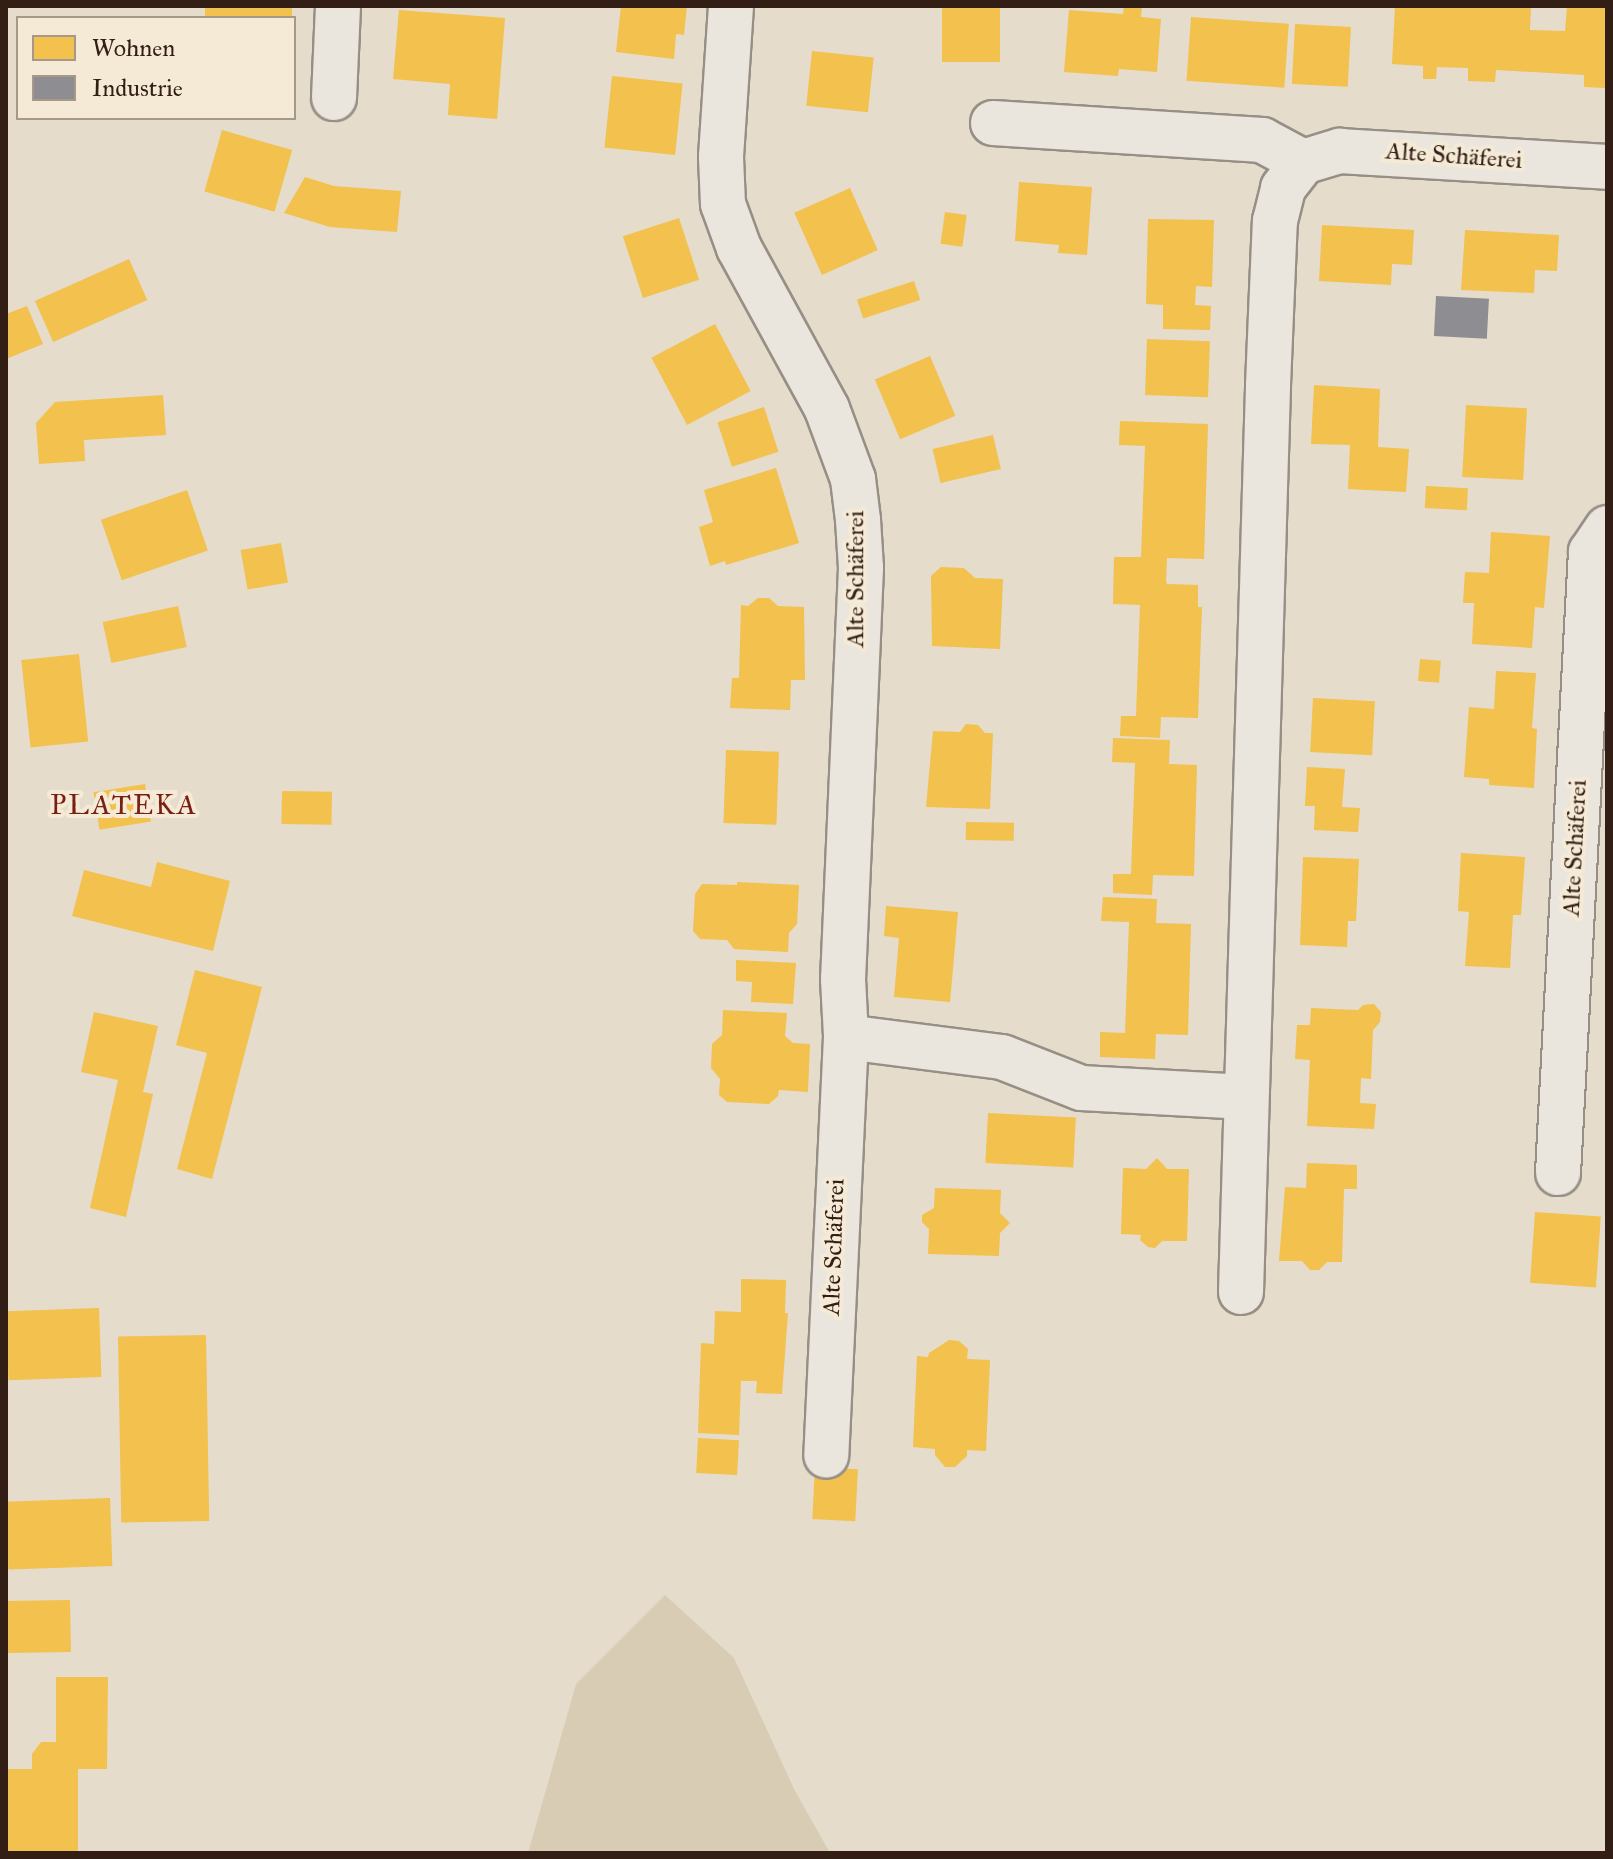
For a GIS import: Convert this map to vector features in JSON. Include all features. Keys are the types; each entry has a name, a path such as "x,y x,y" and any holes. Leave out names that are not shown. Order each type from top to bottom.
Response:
{"street":[{"path":"334,98 338,6"},
{"name":"Alte Schäferei","path":"731,6 721,157 723,204 739,248 827,409 853,479 858,520 861,568 843,979 846,1037 826,1456"},
{"path":"993,123 1262,140 1303,162 1283,188 1275,221 1241,1292"},
{"name":"Alte Schäferei","path":"1303,162 1340,151 1383,151 1607,167"},
{"name":"Alte Schäferei","path":"1558,1173 1591,552 1607,528"},
{"path":"846,1037 1002,1057 1081,1088 1246,1097"}],"shaded area":[{"path":"665,1595 734,1658 795,1791 830,1853 528,1853 576,1684"}],"building: Wohnen":[{"path":"205,6 292,6 292,16 205,16"},
{"path":"621,6 687,6 684,35 676,34 674,59 616,52"},
{"path":"942,6 1000,6 1000,62 942,62"},
{"path":"1124,6 1142,6 1141,17 1161,19 1157,72 1119,69 1118,76 1064,72 1069,10 1123,14"},
{"path":"1395,6 1531,6 1530,30 1565,31 1567,6 1607,6 1606,88 1584,87 1584,75 1496,70 1495,82 1468,81 1468,68 1437,67 1436,79 1423,79 1423,66 1392,64"},
{"path":"399,10 505,18 497,119 448,115 450,84 393,79"},
{"path":"1191,17 1289,24 1284,88 1187,81"},
{"path":"1295,24 1351,27 1348,87 1292,84"},
{"path":"812,51 874,57 868,112 806,106"},
{"path":"612,76 683,83 675,155 604,148"},
{"path":"222,130 292,150 275,212 204,192"},
{"path":"305,177 334,186 401,191 397,232 330,227 284,213"},
{"path":"1019,182 1092,187 1087,255 1058,253 1059,245 1015,241"},
{"path":"850,188 878,250 822,275 794,213"},
{"path":"945,212 967,215 962,247 941,244"},
{"path":"679,218 699,280 643,298 623,236"},
{"path":"1148,219 1214,220 1212,287 1196,286 1195,305 1211,306 1210,330 1163,329 1163,305 1146,304"},
{"path":"1322,225 1414,230 1412,265 1392,264 1391,285 1319,281"},
{"path":"1465,230 1559,235 1557,271 1535,270 1534,293 1461,290"},
{"path":"129,259 147,300 53,342 35,301"},
{"path":"914,281 920,300 863,319 857,300"},
{"path":"27,306 43,344 6,359 6,314"},
{"path":"715,324 751,391 687,425 651,358"},
{"path":"1147,339 1210,341 1208,397 1145,395"},
{"path":"930,356 955,416 900,439 875,379"},
{"path":"1314,385 1380,389 1378,447 1409,449 1406,492 1348,489 1350,445 1311,444"},
{"path":"163,395 166,435 84,440 85,461 39,464 36,423 55,402"},
{"path":"1466,405 1527,408 1523,480 1462,477"},
{"path":"764,407 779,452 732,467 717,422"},
{"path":"1120,421 1208,424 1204,559 1167,558 1166,581 1167,584 1198,585 1198,607 1202,607 1198,718 1161,717 1160,738 1120,736 1121,716 1136,716 1140,605 1113,604 1114,557 1141,557 1145,446 1119,445"},
{"path":"993,435 1001,469 940,483 933,449"},
{"path":"776,468 799,543 726,565 725,561 710,566 699,527 713,522 704,490"},
{"path":"1426,486 1468,488 1467,510 1425,508"},
{"path":"187,490 208,551 122,580 101,520"},
{"path":"1491,532 1550,536 1544,608 1535,607 1532,648 1472,644 1474,603 1463,603 1465,572 1489,573"},
{"path":"281,543 288,582 248,590 241,550"},
{"path":"941,567 964,568 975,578 1003,579 1000,649 932,646 931,576"},
{"path":"758,598 769,598 778,606 804,607 805,680 791,680 790,710 730,708 732,678 739,678 741,605 748,606"},
{"path":"178,606 187,647 111,663 103,622"},
{"path":"79,654 88,742 31,748 21,660"},
{"path":"1420,659 1441,661 1439,683 1418,681"},
{"path":"1496,671 1536,673 1532,728 1537,729 1534,788 1489,785 1489,779 1464,777 1469,707 1494,709"},
{"path":"1313,698 1375,701 1372,755 1310,752"},
{"path":"966,724 978,725 985,733 993,733 990,809 926,807 933,731 960,732"},
{"path":"1113,738 1170,740 1169,764 1197,765 1194,876 1153,875 1152,895 1113,893 1113,874 1131,874 1135,763 1112,762"},
{"path":"726,750 779,752 776,825 723,823"},
{"path":"1307,767 1345,769 1342,807 1360,808 1358,832 1314,830 1315,806 1305,806"},
{"path":"145,784 151,822 100,830 94,792"},
{"path":"282,791 332,792 331,825 281,824"},
{"path":"966,822 1014,823 1014,841 966,840"},
{"path":"1461,853 1525,857 1521,915 1513,915 1510,968 1465,966 1469,912 1458,911"},
{"path":"1303,857 1359,859 1356,921 1348,921 1347,947 1300,945"},
{"path":"157,862 230,881 213,951 72,916 84,870 151,887"},
{"path":"737,882 799,885 797,924 789,933 788,952 734,949 727,940 700,939 693,931 695,894 702,884 737,885"},
{"path":"1103,897 1157,899 1156,923 1191,924 1188,1035 1156,1034 1155,1059 1100,1057 1100,1032 1125,1033 1129,922 1101,921"},
{"path":"886,906 958,912 950,1002 894,997 899,938 884,936"},
{"path":"736,960 796,963 793,1004 751,1002 752,982 736,981"},
{"path":"195,970 262,987 212,1179 177,1169 207,1053 176,1045"},
{"path":"1374,1004 1381,1012 1380,1022 1373,1030 1371,1079 1361,1078 1360,1103 1376,1104 1374,1129 1307,1126 1310,1060 1295,1059 1297,1025 1310,1025 1311,1008 1358,1010 1363,1005"},
{"path":"723,1010 787,1013 785,1036 793,1043 810,1044 808,1092 779,1090 778,1096 769,1104 727,1102 719,1095 720,1079 711,1068 712,1044 722,1035"},
{"path":"94,1012 158,1026 143,1092 153,1094 126,1217 90,1208 118,1080 81,1072"},
{"path":"988,1113 1076,1118 1073,1168 985,1163"},
{"path":"1157,1158 1167,1169 1189,1169 1187,1241 1162,1241 1155,1248 1148,1247 1140,1240 1141,1235 1121,1234 1123,1168 1146,1169"},
{"path":"1307,1163 1357,1165 1357,1189 1344,1189 1342,1262 1327,1262 1319,1270 1310,1270 1302,1261 1279,1261 1285,1187 1306,1188"},
{"path":"935,1188 1001,1190 1000,1213 1010,1223 1000,1233 999,1256 928,1254 929,1229 922,1222 922,1215 934,1208"},
{"path":"1535,1212 1601,1217 1596,1287 1530,1283"},
{"path":"741,1279 786,1280 785,1313 788,1313 782,1394 756,1393 757,1381 741,1381 739,1435 698,1433 701,1343 714,1344 715,1311 741,1312"},
{"path":"99,1308 101,1377 8,1380 6,1311"},
{"path":"206,1335 209,1521 121,1523 118,1337"},
{"path":"949,1340 959,1341 968,1349 967,1359 990,1360 986,1451 967,1450 967,1456 955,1467 945,1467 935,1455 935,1449 913,1447 917,1356 928,1357 929,1353"},
{"path":"698,1438 739,1440 737,1475 696,1473"},
{"path":"815,1467 858,1469 855,1521 812,1519"},
{"path":"110,1498 112,1566 8,1570 6,1502"},
{"path":"70,1600 71,1652 7,1653 6,1601"},
{"path":"56,1677 108,1677 107,1769 78,1769 78,1853 6,1853 6,1769 32,1769 32,1754 41,1742 56,1742"}],"building: Industrie":[{"path":"1436,296 1489,299 1487,339 1434,336"}],"district":[{"name":"PLATEKA","path":"124,805"}]}
